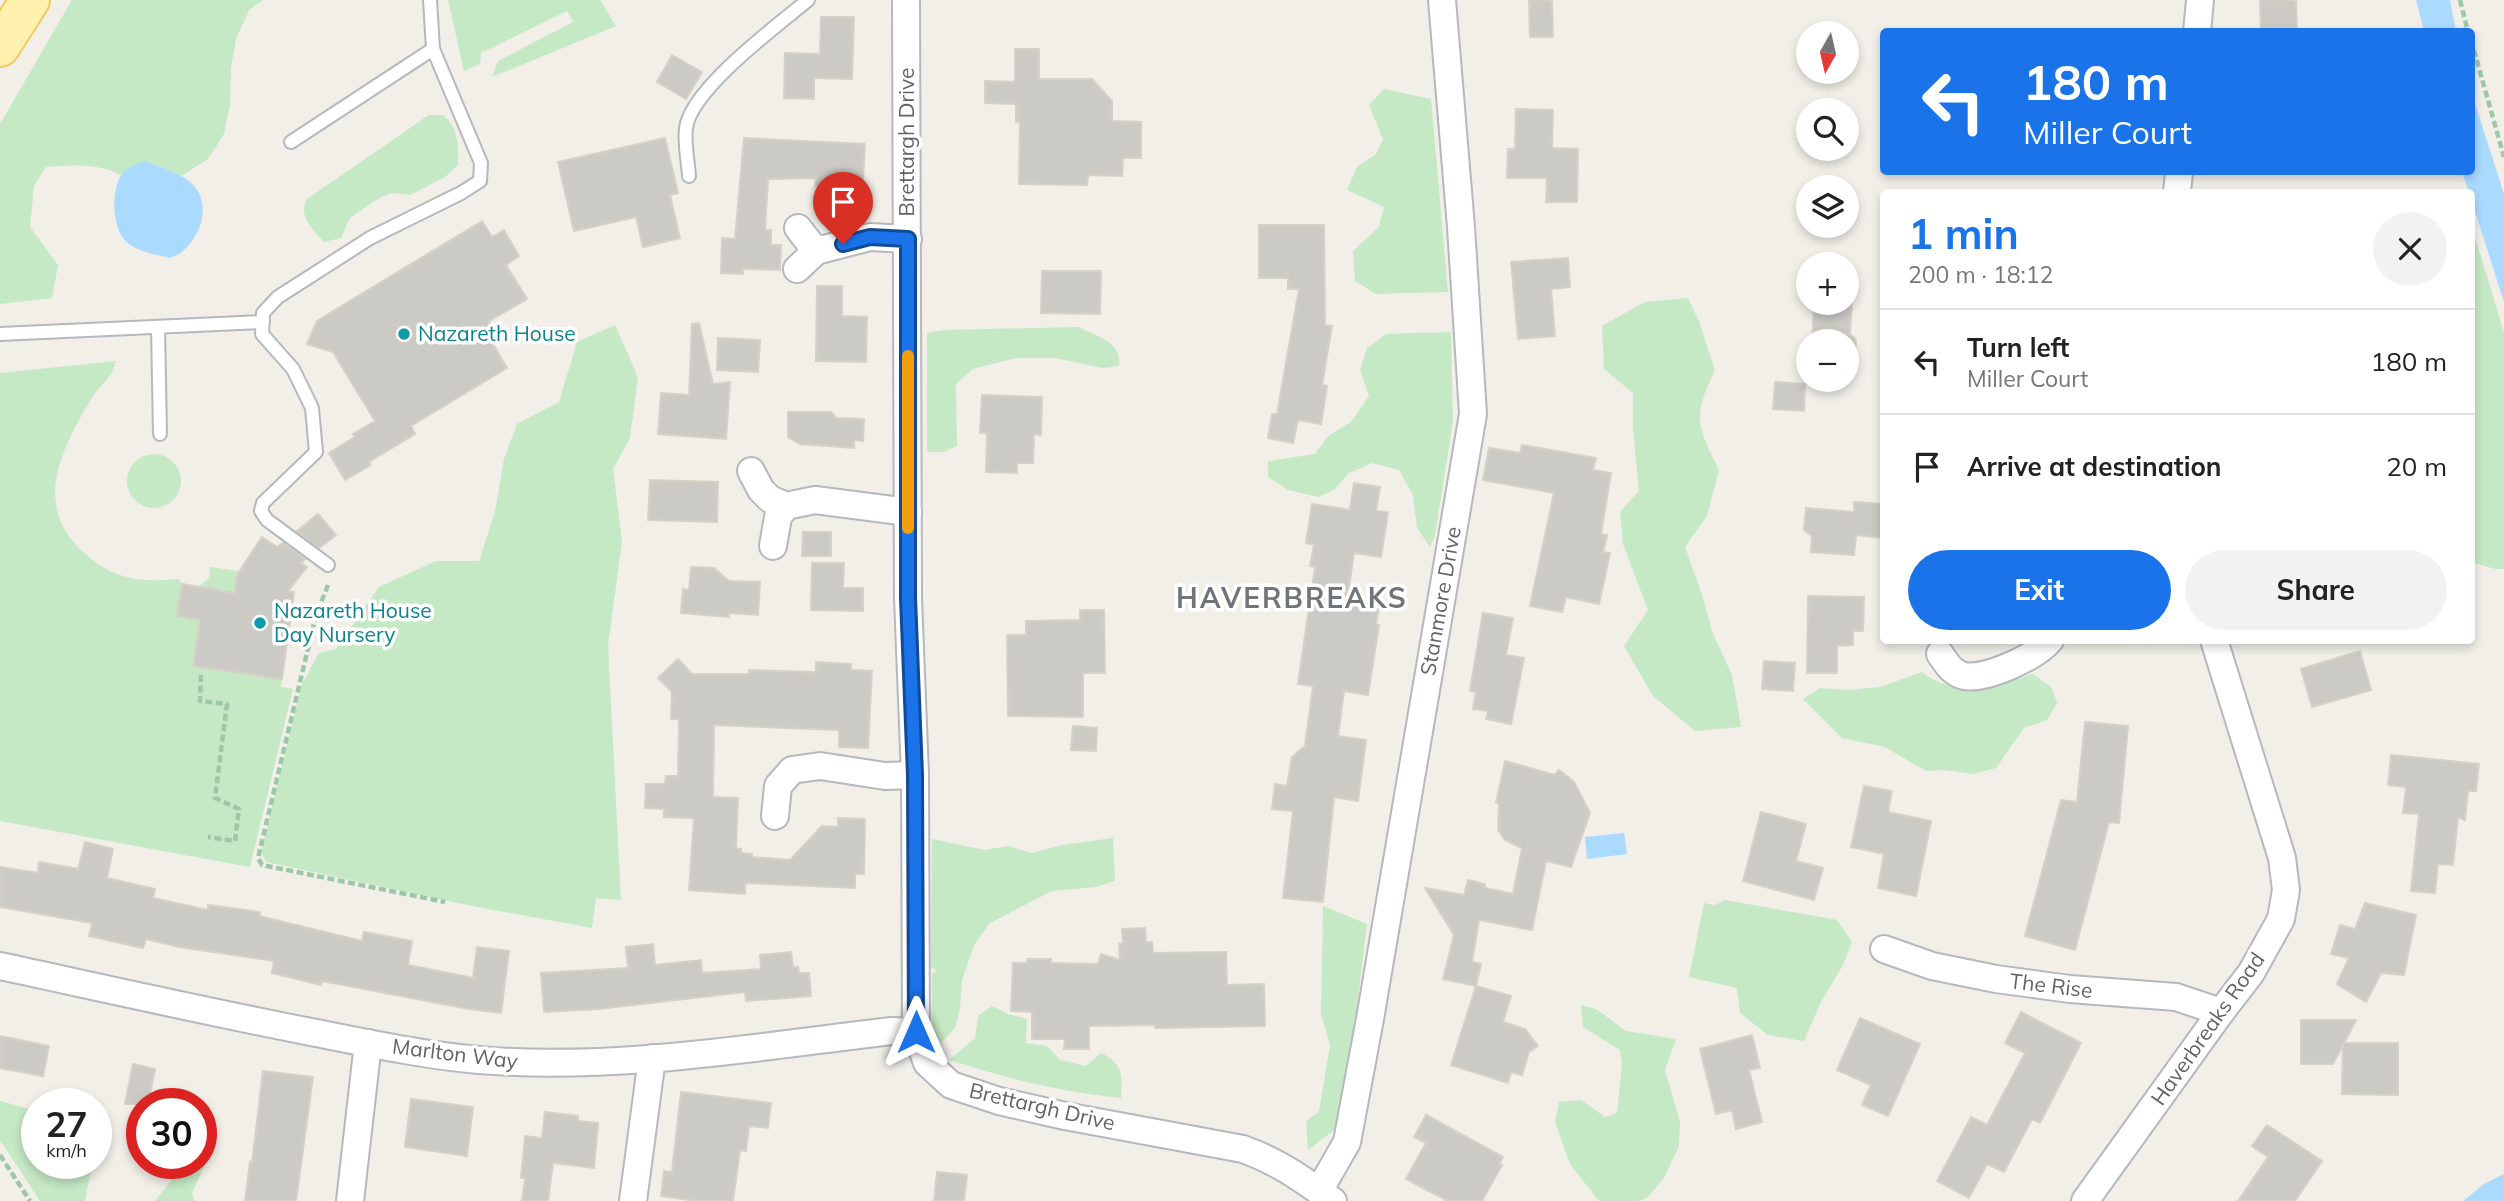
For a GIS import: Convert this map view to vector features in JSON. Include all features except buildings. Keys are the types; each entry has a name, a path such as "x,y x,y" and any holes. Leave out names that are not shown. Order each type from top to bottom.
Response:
{"main road":[{"path":"0,47 30,0"}],"street":[{"name":"Brettargh Drive","path":"906,0 908,598 915,775 916,1032 927,1063 950,1085 999,1101 1065,1116 1243,1149 1263,1156 1305,1179 1326,1196"},
{"name":"Stanmore Drive","path":"1326,1196 1346,1142 1370,1019 1472,414 1461,227 1442,0"},
{"path":"2197,28 2200,0"},
{"path":"798,228 807,260 870,237 908,239"},
{"path":"751,471 761,490 770,499 786,506 815,500 908,512"},
{"path":"773,545 778,517 786,506"},
{"path":"1940,654 1950,669 1964,676 1982,675 2014,664 2044,644"},
{"name":"Haverbreaks Road","path":"2085,1201 2251,973 2281,919 2286,890 2282,858 2215,644"},
{"path":"775,816 778,786 792,771 820,766 885,776 915,775"},
{"name":"The Rise","path":"1884,949 1932,966 1996,979 2070,989 2176,997 2221,1012"},
{"name":"Marlton Way","path":"0,966 368,1043 478,1060 554,1063 652,1058 891,1031 916,1032"},
{"path":"350,1201 368,1043"},
{"path":"633,1201 652,1058"}],"lane":[{"path":"328,565 267,520 261,511 263,503 316,452 312,408 293,369 262,334 263,313 278,297 370,238 480,181 481,163 433,49 430,0"},
{"path":"690,176 686,127 694,107 727,69 808,0"},
{"path":"291,142 433,49"},
{"path":"0,334 263,322"},
{"path":"158,327 160,434"}],"path":[{"path":"2460,0 2468,28"},
{"path":"2475,54 2504,157"},
{"path":"328,565 332,574 316,615 258,858 262,865 445,902"},
{"path":"201,675 200,701 227,704 215,798 239,809 235,841 208,837"},
{"path":"0,1155 30,1201"}],"green space":[{"path":"72,0 263,0 249,10 236,39 231,68 230,105 224,134 208,159 181,176 157,165 144,163 121,175 94,167 46,167 34,186 30,227 58,265 52,298 0,304 0,124"},
{"path":"448,0 600,0 616,26 492,77 498,61 573,22 567,11 481,53 480,64 464,71"},
{"path":"1384,89 1431,99 1448,292 1376,294 1355,281 1353,251 1379,227 1384,207 1347,190 1357,167 1376,154 1383,139 1369,105"},
{"path":"429,115 443,115 452,125 456,137 458,165 445,177 410,195 391,193 374,201 350,218 341,238 324,242 305,217 307,199"},
{"path":"2475,237 2504,332 2504,569 2475,563"},
{"path":"1688,298 1700,324 1715,370 1703,399 1700,420 1706,442 1719,470 1707,516 1685,547 1713,634 1732,675 1741,727 1695,731 1653,696 1624,646 1648,610 1623,544 1620,512 1639,491 1633,428 1633,393 1604,369 1602,326 1645,302"},
{"path":"615,325 638,377 630,438 613,469 622,542 608,645 621,900 596,898 592,928 472,906 266,862 261,852 302,684 319,653 336,649 379,587 436,561 479,561 495,512 504,459 517,424 559,402 577,342"},
{"path":"1078,327 1113,345 1119,358 1119,366 1102,368 1056,358 1016,358 973,369 956,384 957,446 943,452 927,452 927,333 943,330"},
{"path":"1451,332 1453,421 1435,535 1430,547 1417,528 1413,495 1399,470 1372,463 1349,473 1334,490 1318,497 1288,490 1268,477 1268,461 1315,454 1328,436 1351,422 1369,396 1360,370 1367,348 1386,334"},
{"path":"116,361 111,373 93,396 62,456 55,494 58,513 66,531 80,549 114,573 137,579 179,579 182,584 177,616 192,618 198,587 209,578 210,567 238,571 229,635 198,630 194,666 282,679 281,687 293,689 250,867 0,821 0,373"},
{"path":"154,454 173,462 181,481 173,500 154,508 135,500 127,481 135,462"},
{"path":"1922,672 1948,685 1962,687 1991,685 2033,674 2052,688 2057,703 2047,720 2024,728 1996,768 1974,774 1926,771 1885,747 1842,738 1803,699 1820,688 1848,690 1880,687"},
{"path":"1113,838 1115,881 1096,887 1052,891 990,923 974,945 962,980 955,1028 941,1043 932,1031 932,973 935,973 936,969 931,968 932,839 984,850 1009,846 1032,853 1062,845"},
{"path":"1725,900 1837,920 1852,942 1804,1041 1768,1035 1740,1013 1737,988 1689,977 1704,903 1715,905"},
{"path":"1323,906 1367,924 1347,1091 1337,1128 1308,1150 1306,1121 1319,1112 1330,1045 1321,1014"},
{"path":"1581,1005 1596,1009 1626,1031 1676,1039 1665,1070 1680,1122 1679,1146 1664,1178 1648,1197 1639,1201 1599,1201 1570,1164 1555,1122 1559,1102 1581,1100 1605,1117 1617,1113 1622,1063 1620,1050 1583,1027"},
{"path":"992,1006 1027,1019 1026,1043 1047,1046 1060,1060 1086,1066 1101,1053 1109,1057 1120,1071 1121,1098 1034,1084 949,1060 975,1038 978,1016"},
{"path":"0,1101 21,1107 21,1172 0,1140"},
{"path":"26,1179 89,1179 85,1201 40,1201"},
{"path":"172,1179 199,1179 192,1193 195,1201 155,1201"}],"water":[{"path":"2416,0 2450,0 2455,28 2423,28"},
{"path":"2475,103 2504,194 2504,302 2475,211 2475,189 2468,189 2463,175 2475,175"},
{"path":"146,161 189,181 202,202 202,220 195,236 183,251 170,258 134,247 124,239 117,225 114,207 118,181 127,169"},
{"path":"1624,833 1627,854 1587,859 1585,837"},
{"path":"2504,1174 2504,1201 2463,1201 2484,1184"}],"slow traffic":[{"path":"908,356 908,528"}],"place":[{"name":"Nazareth House","path":"404,334"},
{"name":"Nazareth House Day Nursery","path":"260,623"}],"district":[{"name":"HAVERBREAKS","path":"1292,598"}],"route":[{"path":"843,244 870,237 908,239 908,598 915,775 916,1032"}]}
